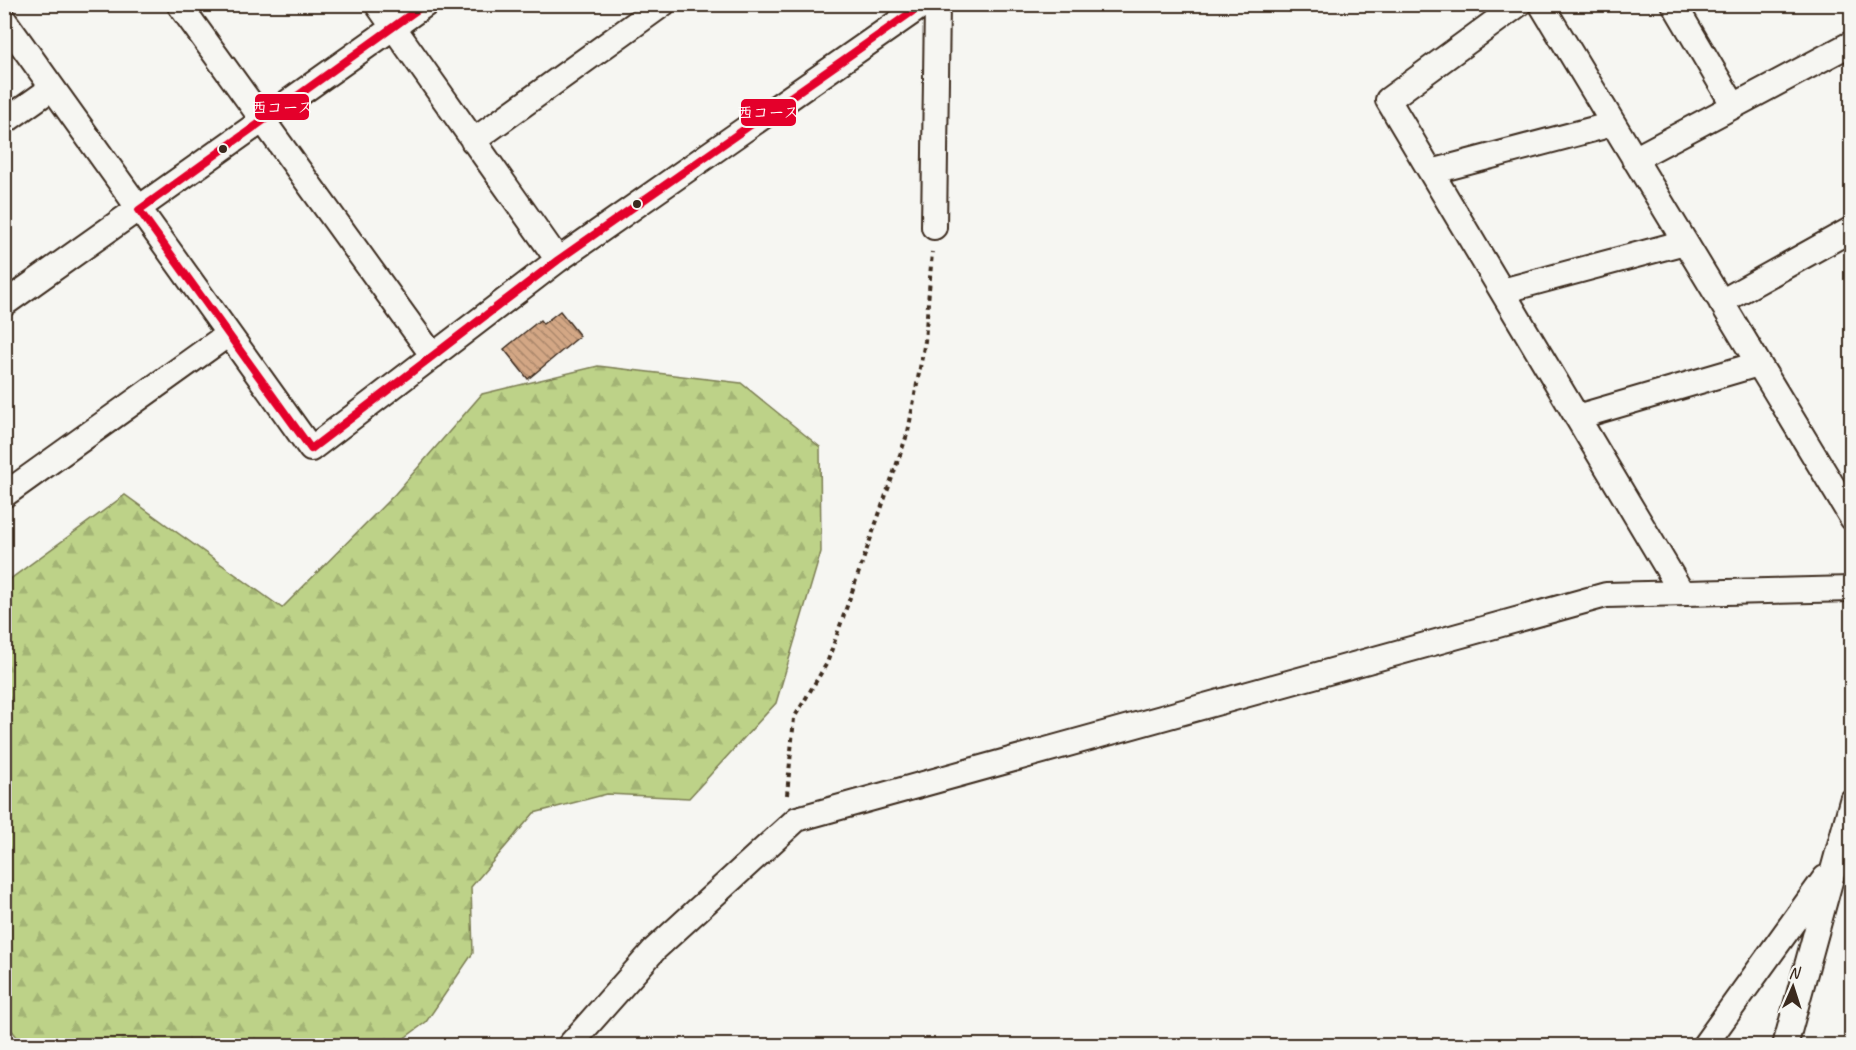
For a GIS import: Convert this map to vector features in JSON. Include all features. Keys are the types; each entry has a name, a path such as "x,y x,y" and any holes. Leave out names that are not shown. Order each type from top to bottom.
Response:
{"street":[{"path":"179,4 433,356"},
{"path":"377,4 558,260"},
{"path":"4,304 426,4"},
{"path":"473,141 663,4"},
{"path":"4,20 226,335 311,449 558,260 924,4"},
{"path":"934,227 937,4"},
{"path":"1519,4 1388,100 1682,593"},
{"path":"1541,4 1851,518"},
{"path":"1676,5 1734,106"},
{"path":"1634,159 1851,43"},
{"path":"4,122 52,88"},
{"path":"1431,172 1613,124"},
{"path":"1721,302 1851,229"},
{"path":"1502,291 1685,242"},
{"path":"4,495 226,335"},
{"path":"1577,417 1758,364"},
{"path":"569,1046 655,949 797,819 1606,595 1851,589"},
{"path":"1785,1046 1851,801"},
{"path":"1704,1046 1833,867"}],"path":[{"path":"797,819 787,793 794,718 827,663 908,432 925,341 934,227"}],"green space":[{"path":"598,366 741,383 820,447 821,552 776,703 689,798 607,794 534,813 471,887 473,953 426,1022 395,1045 23,1045 4,1020 5,583 125,495 282,608 395,494 482,394"}],"building":[{"path":"560,311 580,336 528,379 504,349 540,320 543,324"}],"transit line":[{"name":"西コース","path":"139,210 425,4"},
{"name":"西コース","path":"311,449 558,260 923,4"},
{"name":"西コース","path":"139,210 311,449"}]}
